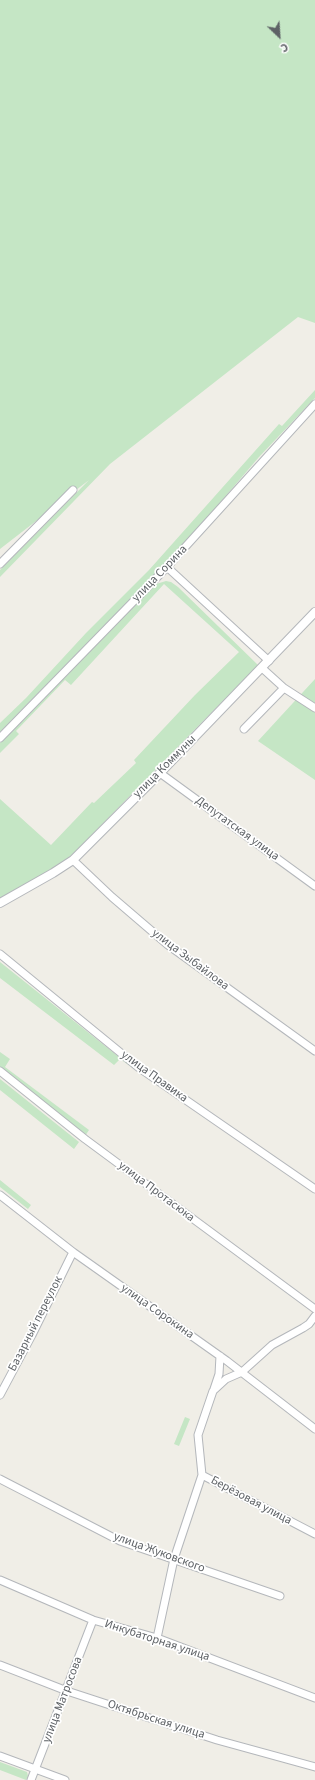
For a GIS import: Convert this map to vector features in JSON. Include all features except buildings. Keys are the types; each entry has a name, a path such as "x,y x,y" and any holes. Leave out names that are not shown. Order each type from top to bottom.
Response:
{"street":[{"name":"улица Сорина","path":"0,738 167,567 315,404"},
{"path":"0,564 73,490"},
{"path":"167,567 269,661"},
{"name":"улица Коммуны","path":"0,903 73,860 160,773 315,612"},
{"path":"262,668 284,688 315,708"},
{"path":"244,729 284,688"},
{"name":"Депутатская улица","path":"160,773 315,886"},
{"name":"улица Зыбайлова","path":"73,860 112,897 168,944 315,1051"},
{"name":"улица Правика","path":"0,954 138,1067 315,1189"},
{"name":"улица Протасюка","path":"0,1071 91,1144 315,1309"},
{"name":"улица Сорокина","path":"0,1194 73,1252 242,1372 315,1429"},
{"name":"Базарный переулок","path":"0,1395 32,1335 73,1252"},
{"path":"213,1391 226,1379 242,1372 272,1345 309,1324 315,1316"},
{"path":"202,1475 198,1435 219,1374 220,1356"},
{"name":"Берёзовая улица","path":"157,1638 174,1559 202,1475 315,1534"},
{"name":"улица Жуковского","path":"0,1479 120,1541 280,1596"},
{"name":"Инкубаторная улица","path":"0,1580 94,1620 157,1638 315,1698"},
{"name":"улица Матросова","path":"31,1780 94,1620"},
{"name":"Октябрьская улица","path":"0,1665 67,1691 217,1740 315,1767"},
{"path":"0,1756 65,1780"}],"green space":[{"path":"0,0 315,0 315,323 298,317 110,464 0,577 0,570 89,480 0,549"},
{"path":"315,390 315,398 259,457 189,539 0,732 0,723 149,570 279,424 282,426"},
{"path":"166,581 171,582 178,587 258,665 76,851 65,861 0,901 0,799 51,845 92,802 94,803 136,763 134,760 195,695 239,652 164,584 71,685 65,680 16,731 19,734 0,753 0,743 12,730 153,585"},
{"path":"315,679 315,780 258,741"},
{"path":"0,962 134,1069 120,1059 114,1065 0,978"},
{"path":"0,1052 10,1059 5,1067 89,1130 85,1136 0,1071"},
{"path":"0,1079 79,1142 74,1149 0,1090"},
{"path":"0,1180 31,1205 28,1209 0,1187"},
{"path":"185,1417 190,1419 179,1446 174,1444"},
{"path":"0,1762 27,1772 28,1776 26,1780 0,1770"}]}
